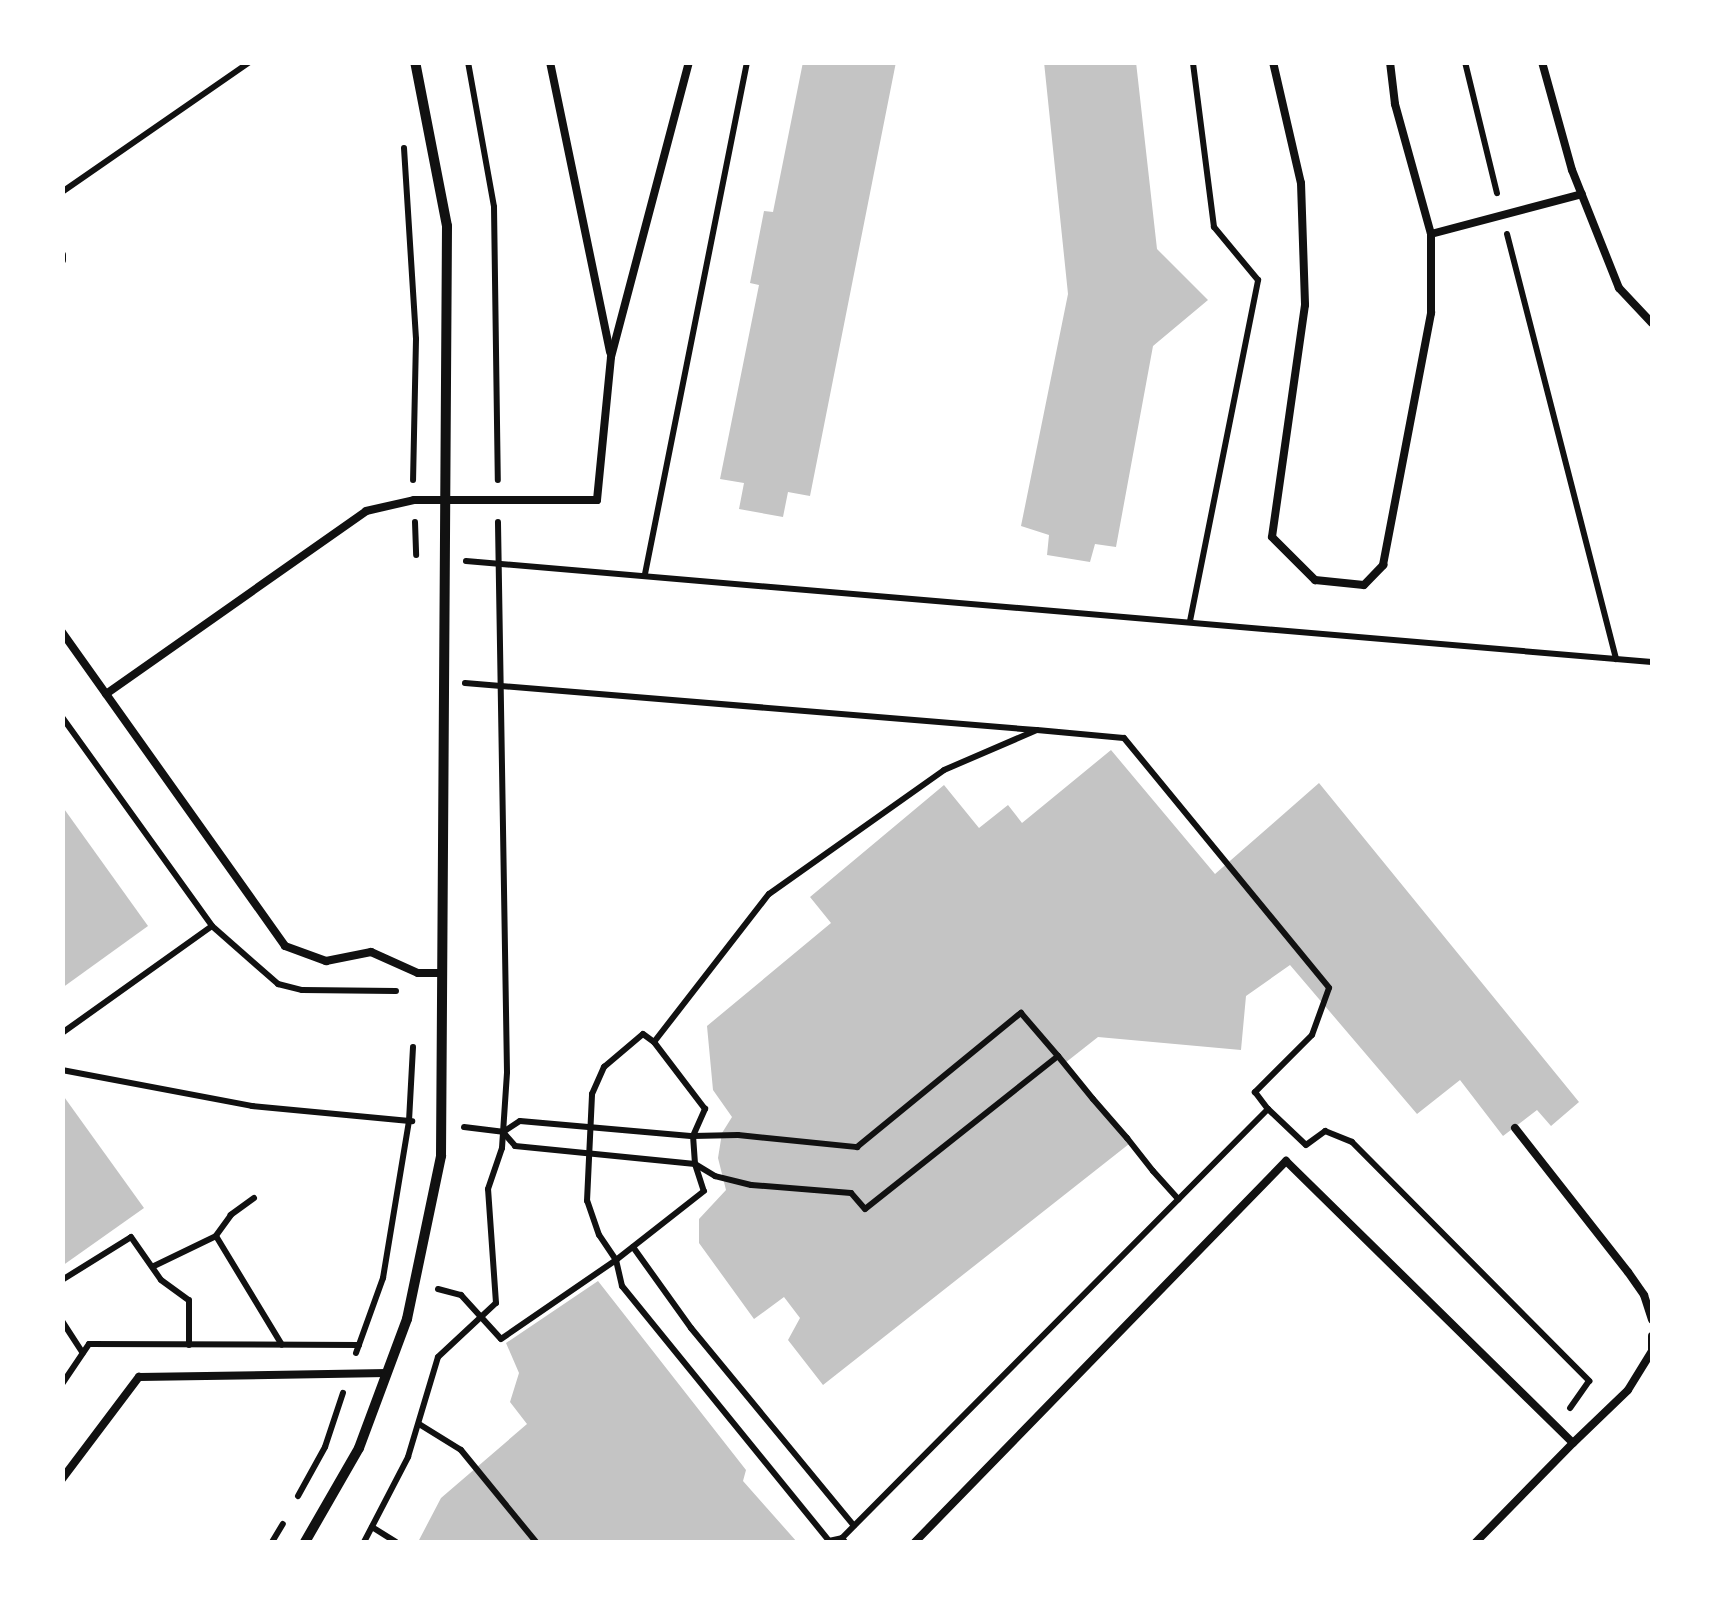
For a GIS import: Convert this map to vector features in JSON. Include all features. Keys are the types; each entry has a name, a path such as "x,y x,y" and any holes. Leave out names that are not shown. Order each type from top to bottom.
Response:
{"street":[{"path":"305,1542 359,1448 387,1373 414,1284 441,1156 447,226 415,62"}],"lane":[{"path":"550,62 612,357"},
{"path":"106,694 366,511 414,500 597,500 612,357 689,62"},
{"path":"1273,62 1300,183 1305,305 1272,537 1315,580 1364,585 1383,565 1430,313 1431,234 1395,104 1390,62"},
{"path":"1542,62 1582,194 1620,288 1652,323"},
{"path":"1431,234 1582,194"},
{"path":"62,632 285,946 326,961 370,952 418,973 443,973"},
{"path":"1515,1128 1628,1272 1644,1295 1652,1320"},
{"path":"915,1542 1286,1161 1573,1443"},
{"path":"1476,1542 1628,1390 1652,1352 1652,1336"},
{"path":"62,1478 139,1378 387,1373"}],"path":[{"path":"62,192 250,62"},
{"path":"364,1542 408,1457 438,1357 496,1304 488,1190 503,1132 506,962 494,207 468,62"},
{"path":"645,574 747,62"},
{"path":"1190,621 1258,280 1214,227 1193,62"},
{"path":"1465,62 1616,658"},
{"path":"402,130 416,339 416,560"},
{"path":"444,561 498,561 1652,662"},
{"path":"444,683 499,684 1124,738 1329,988 1312,1035 1255,1092 1306,1144 1325,1131 1352,1142 1589,1381 1570,1409 1588,1428"},
{"path":"654,1042 768,894 944,770 1037,730"},
{"path":"62,1032 212,926"},
{"path":"503,1132 520,1120 857,1146 1021,1014 1178,1200"},
{"path":"272,1542 326,1447 383,1278 409,1121 414,1028"},
{"path":"383,1278 461,1295 501,1339 616,1260 633,1248 704,1191 695,1164 693,1136 705,1109 644,1034 604,1067 592,1094 587,1201 599,1235 616,1260 622,1286 829,1541 844,1540 1268,1109"},
{"path":"62,1070 252,1106 503,1132 515,1146 695,1164 715,1176 751,1185 850,1193 865,1209 1058,1056"},
{"path":"154,1266 216,1236 231,1215 254,1198"},
{"path":"216,1236 282,1345"},
{"path":"62,1280 131,1237 161,1280 189,1300 188,1345"},
{"path":"633,1248 691,1328 854,1526"},
{"path":"62,1320 83,1352"},
{"path":"62,1384 89,1344 359,1346"},
{"path":"418,1424 462,1450 536,1542"},
{"path":"372,1527 396,1542"}],"building":[{"path":"803,62 896,62 810,496 788,492 783,517 739,509 744,483 720,479 759,285 750,283 764,211 773,212"},
{"path":"1044,62 1136,62 1157,249 1208,300 1153,346 1116,547 1095,544 1090,562 1047,555 1049,535 1021,526 1068,294"},
{"path":"1111,750 1215,874 1319,783 1579,1102 1551,1126 1537,1110 1503,1136 1460,1080 1417,1114 1290,965 1246,996 1241,1050 1098,1037 1065,1063 1129,1144 823,1385 788,1340 800,1318 784,1297 754,1319 699,1243 699,1219 726,1190 718,1158 722,1133 732,1117 713,1090 707,1026 831,923 810,897 944,785 979,828 1008,805 1022,823"},
{"path":"62,806 148,926 62,988"},
{"path":"62,1094 144,1208 62,1266"},
{"path":"598,1281 746,1470 743,1481 797,1542 418,1542 441,1498 527,1424 510,1402 519,1373 506,1343"}]}
